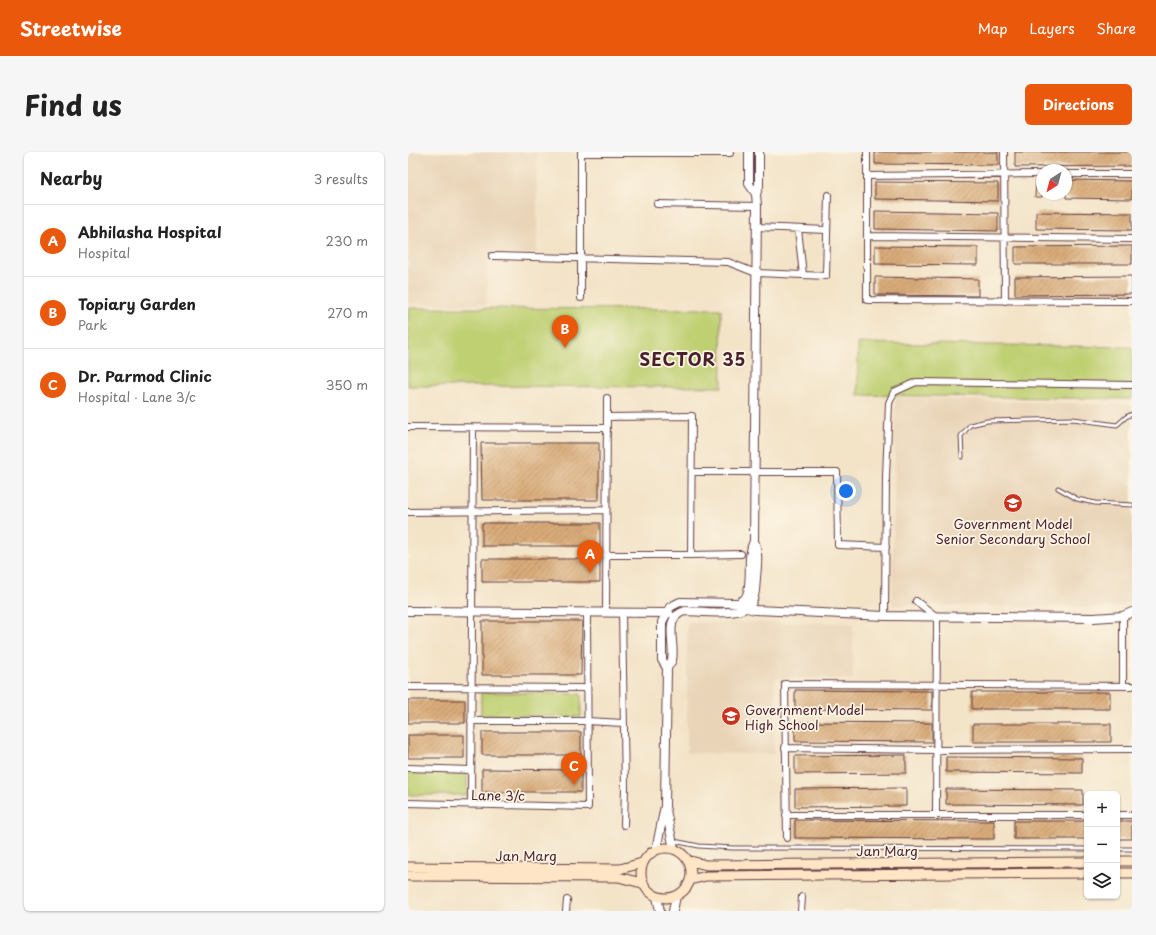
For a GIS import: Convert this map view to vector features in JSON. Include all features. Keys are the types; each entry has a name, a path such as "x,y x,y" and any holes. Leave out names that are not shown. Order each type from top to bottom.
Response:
{"main road":[{"path":"673,845 683,854 687,860 691,872 690,880 684,890 676,896 667,899 657,897 648,892 642,883 640,874 642,863 650,852 656,850 673,845"},
{"name":"Jan Marg","path":"687,860 706,865 1084,862"},
{"path":"1120,861 1132,861"},
{"name":"Jan Marg","path":"408,867 620,869 642,863"},
{"name":"Jan Marg","path":"690,880 706,876 1084,873"},
{"path":"1120,873 1132,873"},
{"name":"Jan Marg","path":"408,876 618,877 642,883"}],"street":[{"path":"749,152 750,184 756,194"},
{"path":"408,611 622,612 678,614 685,611 738,611 744,605 752,603 755,595 757,550 754,541 754,474 757,227 756,194 759,186 759,152"},
{"path":"867,152 867,300 1132,301"},
{"path":"1004,152 1005,301"},
{"path":"581,298 582,153 730,153"},
{"path":"867,176 1036,174"},
{"path":"1072,174 1132,174"},
{"path":"492,256 728,262 756,272 826,276 828,195"},
{"path":"657,204 757,206"},
{"path":"757,227 827,230"},
{"path":"798,228 803,275"},
{"path":"868,236 1132,239"},
{"path":"885,616 886,476 889,403 894,392 916,382 1132,385"},
{"path":"606,612 607,398"},
{"path":"606,417 692,416 691,555"},
{"path":"408,427 607,428"},
{"path":"471,805 473,428"},
{"path":"692,472 754,474 837,472 838,545 886,547"},
{"path":"408,512 606,510"},
{"path":"606,555 741,554"},
{"path":"916,601 937,617"},
{"path":"667,668 662,660 662,622 670,607 676,603 735,603 755,610 885,616 1094,618 1123,616 1132,612"},
{"path":"587,612 587,721"},
{"path":"622,612 625,788 624,824"},
{"path":"656,850 665,806 667,668 672,659 672,624 678,614"},
{"path":"1123,616 1123,686"},
{"path":"936,815 935,750 937,617"},
{"path":"787,838 785,684 1132,686"},
{"path":"408,687 586,688"},
{"path":"471,721 587,721 623,723"},
{"name":"Lane 3/c","path":"408,803 588,807 587,721"},
{"path":"785,748 935,750 1132,749"},
{"path":"408,768 471,770"},
{"path":"665,806 673,845"},
{"path":"786,815 1084,815"},
{"path":"1120,815 1132,815"},
{"path":"673,911 676,896"},
{"path":"657,897 660,911"},
{"path":"802,897 802,911"},
{"path":"566,900 566,911"}],"lane":[{"path":"962,457 961,436 970,425 987,421 1073,419 1117,425 1132,414"},
{"path":"1058,488 1077,499 1095,503 1132,505"},
{"path":"673,845 733,848 1084,849"},
{"path":"1120,849 1132,849"}],"shaded area":[{"path":"408,152 537,152 537,254 488,253 486,304 408,304"},
{"name":"Government Model Senior Secondary School","path":"896,398 1132,405 1132,600 1118,607 892,605"},
{"name":"Government Model High School","path":"687,622 853,623 853,679 775,678 774,754 687,753"}],"green space":[{"path":"408,308 721,309 722,387 408,386"},
{"path":"858,343 1132,347 1132,399 858,395"},
{"path":"481,692 581,694 581,717 481,715"},
{"path":"408,771 467,772 467,795 408,795"}],"building":[{"path":"875,152 998,152 998,165 875,164"},
{"path":"1015,152 1132,152 1132,166 1072,167 1072,164 1036,164 1036,167 1015,167"},
{"path":"1072,180 1132,181 1132,199 1072,198"},
{"path":"875,182 998,183 998,201 875,199"},
{"path":"875,211 998,213 998,231 875,229"},
{"path":"1036,212 1132,213 1132,230 1036,229"},
{"path":"875,246 978,247 978,265 875,264"},
{"path":"1132,246 1132,264 1015,264 1015,247"},
{"path":"1132,276 1132,294 1015,295 1015,277"},
{"path":"875,277 978,279 978,296 875,295"},
{"path":"481,443 599,443 599,500 482,500"},
{"path":"482,523 600,523 600,546 482,546"},
{"path":"482,559 600,559 600,582 482,582"},
{"path":"482,621 582,621 581,675 482,675"},
{"path":"795,690 932,691 932,710 795,709"},
{"path":"972,692 1110,692 1110,709 972,709"},
{"path":"408,700 465,700 465,723 408,723"},
{"path":"795,722 932,723 932,742 795,741"},
{"path":"973,724 1111,724 1111,742 973,742"},
{"path":"482,732 581,732 581,755 482,755"},
{"path":"408,735 464,735 464,758 408,758"},
{"path":"906,755 906,773 795,774 795,756"},
{"path":"946,757 1082,758 1082,773 946,772"},
{"path":"482,769 581,770 581,792 482,792"},
{"path":"906,788 906,806 795,807 795,789"},
{"path":"946,789 1083,790 1083,805 946,804"},
{"path":"795,820 994,821 994,839 795,838"},
{"path":"1014,821 1084,821 1084,839 1014,839"},
{"path":"1120,821 1132,821 1132,839 1120,839"}],"place":[{"name":"Topiary Garden","path":"565,348"},
{"name":"Government Model Senior Secondary School","path":"1013,503"},
{"name":"Abhilasha Hospital","path":"590,573"},
{"name":"Government Model High School","path":"731,716"},
{"name":"Dr. Parmod Clinic","path":"574,785"}],"district":[{"name":"SECTOR 35","path":"693,359"}]}
